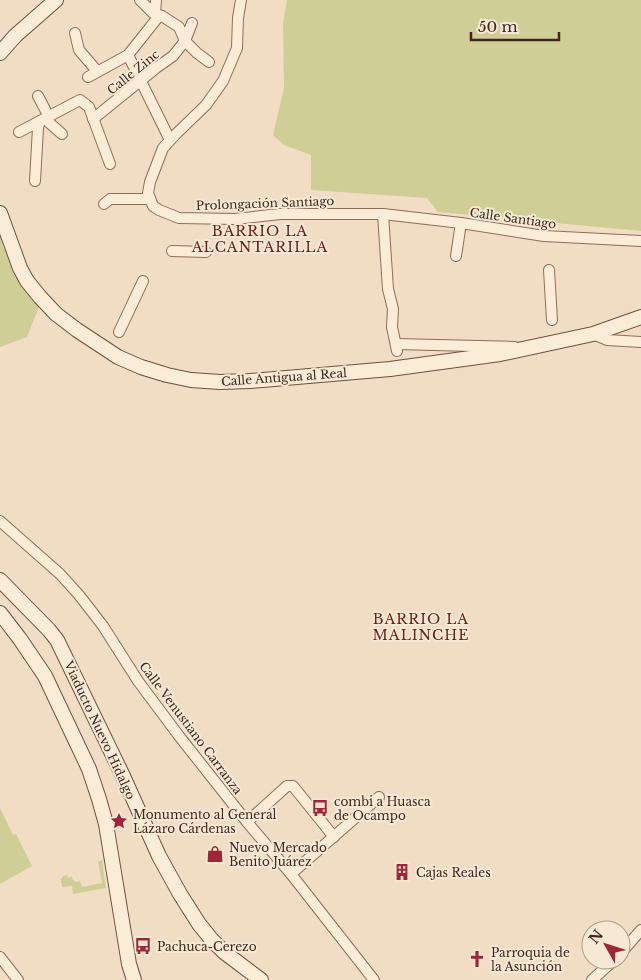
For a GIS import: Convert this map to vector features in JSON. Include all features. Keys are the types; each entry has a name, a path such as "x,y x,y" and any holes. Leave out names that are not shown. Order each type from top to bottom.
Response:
{"main road":[{"path":"0,53 15,36 56,0"},
{"name":"Calle Antigua al Real","path":"0,213 20,268 27,281 56,314 83,335 118,357 141,367 191,380 250,381 390,369 500,354 593,334 641,317"},
{"name":"Viaducto Nuevo Hidalgo","path":"0,580 57,640 159,856 199,924 224,952 261,980"},
{"path":"0,613 45,676 89,770 106,824 129,964 134,980"}],"street":[{"path":"140,0 157,15 162,16 179,28 185,41 209,62"},
{"path":"75,34 79,50 92,74 128,54 157,15 156,0"},
{"path":"104,204 110,199 150,199 148,193 150,182 163,148 206,105 223,81 237,48 241,0"},
{"path":"185,41 192,23"},
{"name":"Calle Zinc","path":"94,119 173,56 185,41"},
{"path":"128,54 170,140"},
{"path":"38,96 45,119 62,134"},
{"path":"19,132 80,100 89,106 110,164"},
{"path":"35,181 38,128 45,119"},
{"name":"Prolongación Santiago","path":"150,199 152,206 179,218 235,219 280,214 383,214"},
{"path":"383,214 388,288 393,309 392,327 397,348 531,347"},
{"name":"Calle Santiago","path":"383,214 460,223 544,236 641,241"},
{"path":"456,256 460,223"},
{"path":"172,251 206,252"},
{"path":"549,270 552,320"},
{"path":"119,332 143,281"},
{"path":"593,334 607,340 641,342"},
{"name":"Calle Venustiano Carranza","path":"0,521 60,574 79,595 103,626 138,681 179,736 374,980"},
{"path":"247,822 287,786 293,786 334,837"},
{"path":"291,874 379,797"},
{"path":"631,942 641,930"},
{"path":"0,957 18,980"},
{"path":"592,980 603,970"}],"shaded area":[{"path":"287,0 641,0 641,231 438,212 427,198 311,190 311,155 284,145 273,135 284,88 283,24"},
{"path":"0,235 3,248 17,263 25,289 39,307 27,337 0,347"},
{"path":"0,808 13,835 16,834 32,866 0,884"},
{"path":"102,860 106,888 73,894 72,886 62,887 61,879 67,875 68,878 72,877 76,882 80,881 82,887 102,883 98,862"}],"place":[{"name":"combi a Huasca de Ocampo","path":"320,808"},
{"name":"Monumento al General Lázaro Cárdenas","path":"119,821"},
{"name":"Nuevo Mercado Benito Juárez","path":"215,854"},
{"name":"Cajas Reales","path":"402,872"},
{"name":"Pachuca-Cerezo","path":"143,946"},
{"name":"Parroquia de la Asunción","path":"477,959"}],"district":[{"name":"BARRIO LA ALCANTARILLA","path":"260,240"},
{"name":"BARRIO LA MALINCHE","path":"421,628"}]}
